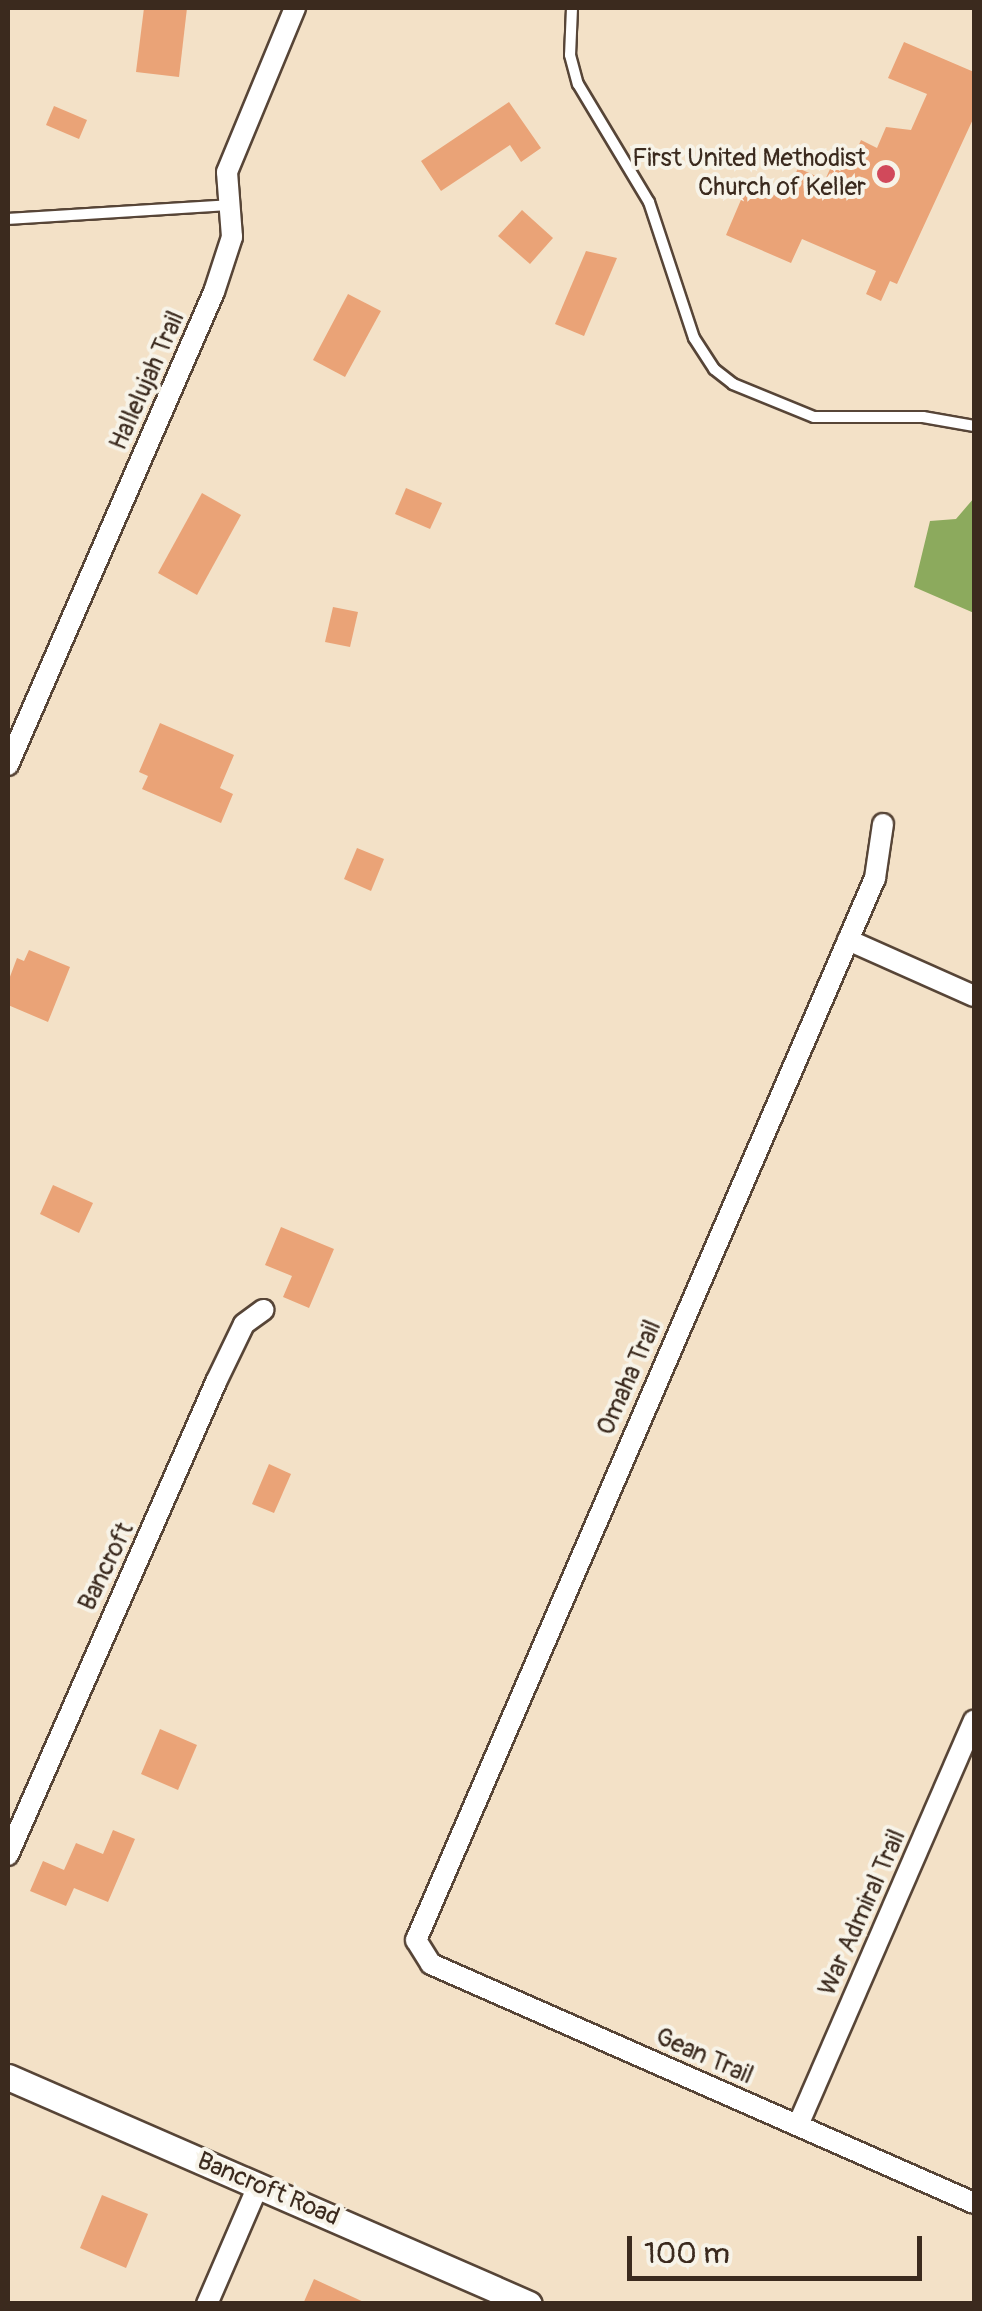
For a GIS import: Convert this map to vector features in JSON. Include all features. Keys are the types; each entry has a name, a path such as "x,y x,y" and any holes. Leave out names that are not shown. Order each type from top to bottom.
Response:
{"street":[{"name":"Hallelujah Trail","path":"8,766 214,292 232,238 227,172 295,8"},
{"name":"Omaha Trail","path":"419,1950 416,1930 848,940 878,867 883,824"},
{"path":"848,940 974,996"},
{"name":"Bancroft","path":"8,1855 216,1382 244,1324 263,1310"},
{"name":"War Admiral Trail","path":"798,2125 974,1721"},
{"name":"Gean Trail","path":"419,1950 431,1964 974,2203"},
{"name":"Bancroft Road","path":"8,2077 529,2304"},
{"path":"207,2304 258,2186"}],"lane":[{"path":"572,8 569,42 578,84 649,202 694,338 714,369 814,418 923,417 974,426"},
{"path":"8,219 228,206"}],"green space":[{"path":"974,498 974,613 914,587 930,521 956,519"}],"building":[{"path":"144,8 187,8 179,77 136,72"},
{"name":"First United Methodist Church of Keller","path":"904,42 974,72 974,117 897,284 890,281 881,301 866,294 876,271 802,239 791,263 726,235 749,181 785,197 798,168 825,180 835,158 853,158 861,140 877,148 886,127 911,130 927,94 888,78"},
{"path":"509,102 541,148 521,162 510,145 441,191 421,161"},
{"path":"54,106 87,120 79,139 46,125"},
{"path":"522,210 553,238 530,264 498,236"},
{"path":"586,251 617,258 584,336 555,324"},
{"path":"348,294 381,311 345,377 313,360"},
{"path":"406,488 442,503 430,529 395,514"},
{"path":"202,493 241,515 197,595 158,573"},
{"path":"333,607 358,612 350,647 325,642"},
{"path":"160,723 234,755 220,788 233,794 221,823 142,789 148,776 139,772"},
{"path":"357,848 384,859 371,891 344,879"},
{"path":"29,950 70,967 48,1022 8,1005 8,982 17,958 24,961"},
{"path":"53,1185 93,1203 79,1233 40,1214"},
{"path":"281,1227 334,1249 309,1308 283,1297 292,1276 265,1265"},
{"path":"269,1464 291,1474 274,1513 252,1504"},
{"path":"160,1729 197,1745 178,1790 141,1774"},
{"path":"113,1830 135,1839 108,1902 74,1888 66,1906 30,1891 43,1861 64,1870 76,1843 103,1854"},
{"path":"102,2195 148,2214 126,2268 80,2248"},
{"path":"314,2279 368,2304 303,2304"}],"place":[{"name":"First United Methodist Church of Keller","path":"886,174"}]}
